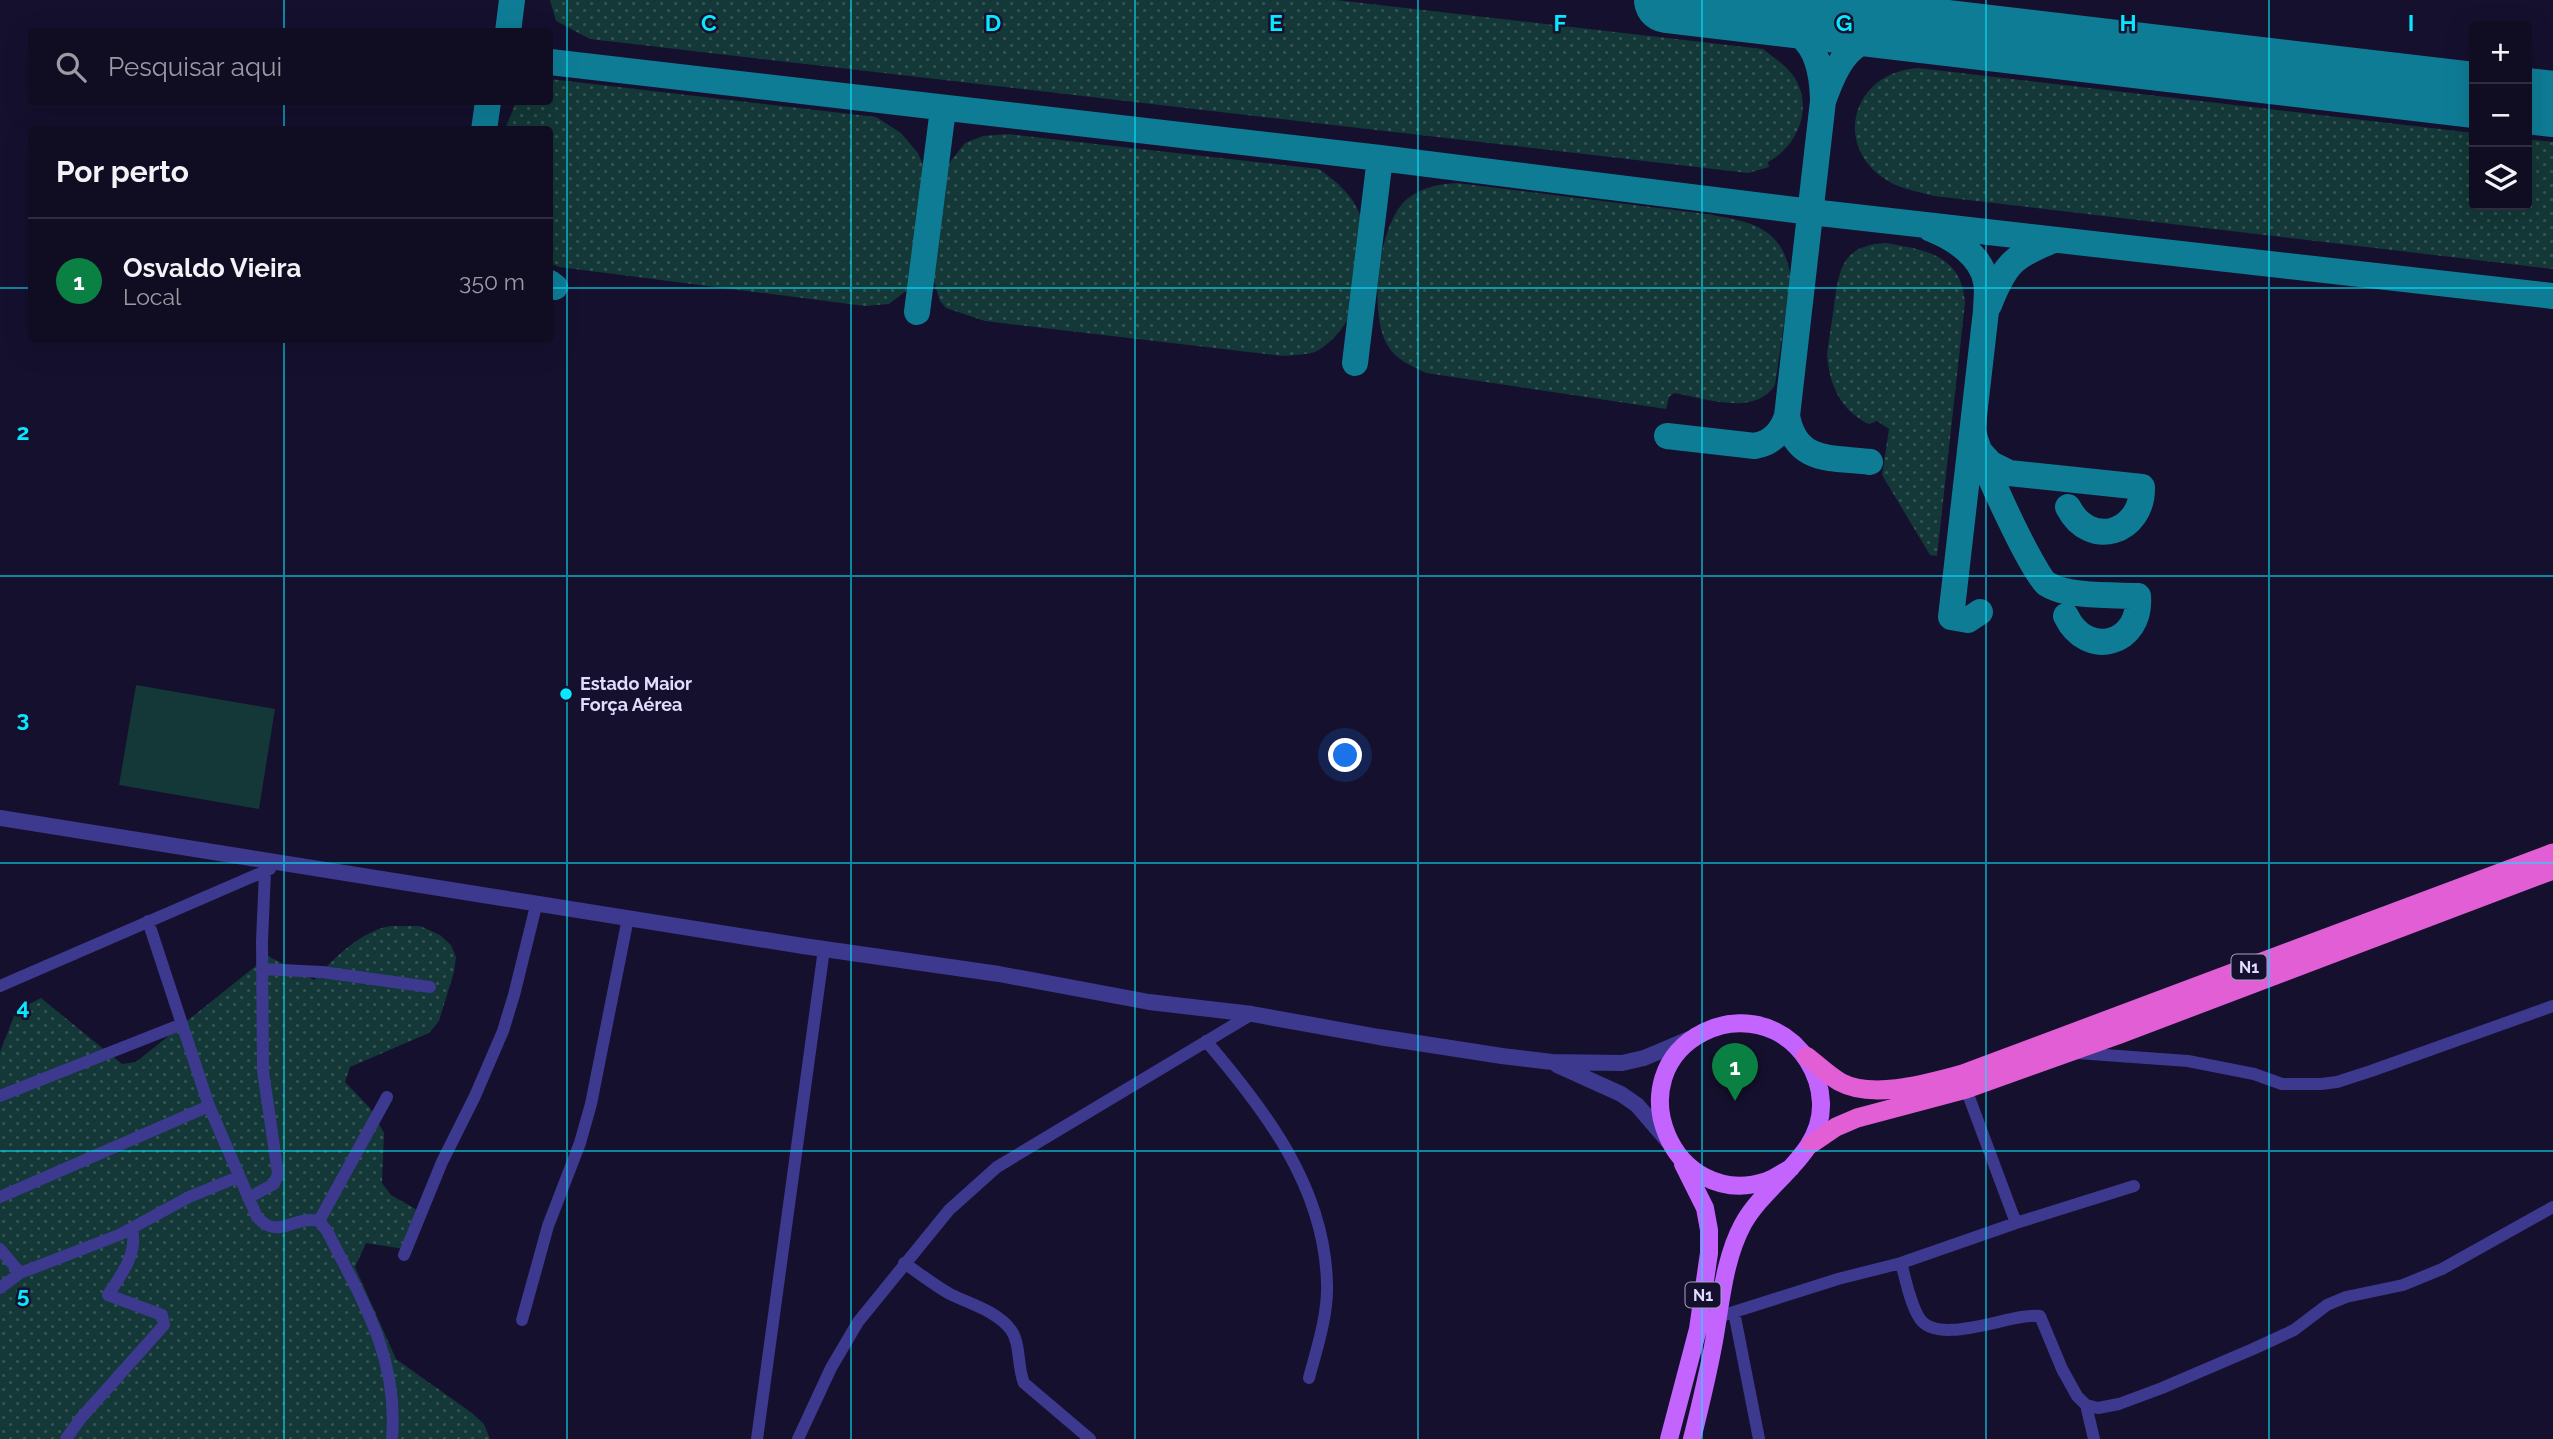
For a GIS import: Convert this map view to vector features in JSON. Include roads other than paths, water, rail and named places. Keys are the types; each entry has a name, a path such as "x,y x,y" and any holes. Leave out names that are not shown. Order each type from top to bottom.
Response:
{"highway":[{"name":"N1","path":"1806,1056 1840,1082 1872,1090 1900,1088 1963,1074 2553,853"},
{"name":"N1","path":"1811,1144 1857,1118 1966,1088 2069,1052 2553,870"}],"main road":[{"path":"1746,1023 1780,1033 1806,1056 1817,1079 1822,1114 1811,1144 1791,1168 1767,1181 1722,1184 1694,1170 1673,1148 1660,1112 1660,1094 1668,1067 1676,1054 1695,1036 1714,1027 1746,1023"},
{"name":"N1","path":"1669,1439 1698,1329 1709,1253 1705,1208 1673,1148"},
{"name":"N1","path":"1692,1439 1726,1314 1732,1246 1760,1198 1791,1168"}],"street":[{"path":"0,818 272,867 537,902 1059,984 1158,1003 1252,1014 1379,1037 1552,1062 1622,1063 1644,1058 1695,1036"},
{"path":"0,986 272,867"},
{"path":"248,1198 274,1184 278,1174 263,1071 262,969 272,867"},
{"path":"404,1255 442,1162 503,1031 537,902"},
{"path":"522,1320 548,1226 589,1113 628,918"},
{"path":"148,921 209,1106 257,1217 264,1225 279,1228 305,1220 319,1221 327,1231 376,1329 392,1388 392,1439"},
{"path":"757,1439 824,949"},
{"path":"262,969 323,972 430,987"},
{"path":"2069,1052 2188,1061 2254,1074 2282,1084 2321,1084 2337,1082 2383,1067 2553,1006"},
{"path":"798,1439 831,1368 858,1322 949,1210 998,1167 1252,1014"},
{"path":"0,1096 182,1024"},
{"path":"1206,1041 1254,1099 1295,1162 1311,1196 1323,1248 1327,1285 1309,1378"},
{"path":"1552,1062 1621,1094 1637,1105 1673,1148"},
{"path":"1966,1088 2017,1223"},
{"path":"319,1221 339,1189 387,1097"},
{"path":"0,1197 209,1106"},
{"path":"0,1288 20,1273 132,1229 189,1197 238,1177"},
{"path":"1759,1439 1726,1314 1838,1279 1901,1263 2134,1186"},
{"path":"1901,1263 1917,1313 1926,1325 1940,1329 1969,1329 2040,1316 2077,1396 2087,1405 2098,1408 2162,1388 2294,1330 2327,1305 2346,1297 2403,1285 2442,1269 2553,1207"},
{"path":"66,1439 81,1418 164,1325 162,1315 108,1295 130,1257 134,1243 132,1229"},
{"path":"0,1249 20,1273"},
{"path":"904,1263 947,1292 994,1314 1005,1323 1014,1337 1024,1383 1090,1439"},
{"path":"2087,1405 2094,1439"}],"place":[{"name":"Estado Maior Força Aérea","path":"566,694"},
{"name":"Osvaldo Vieira","path":"1735,1101"}]}
